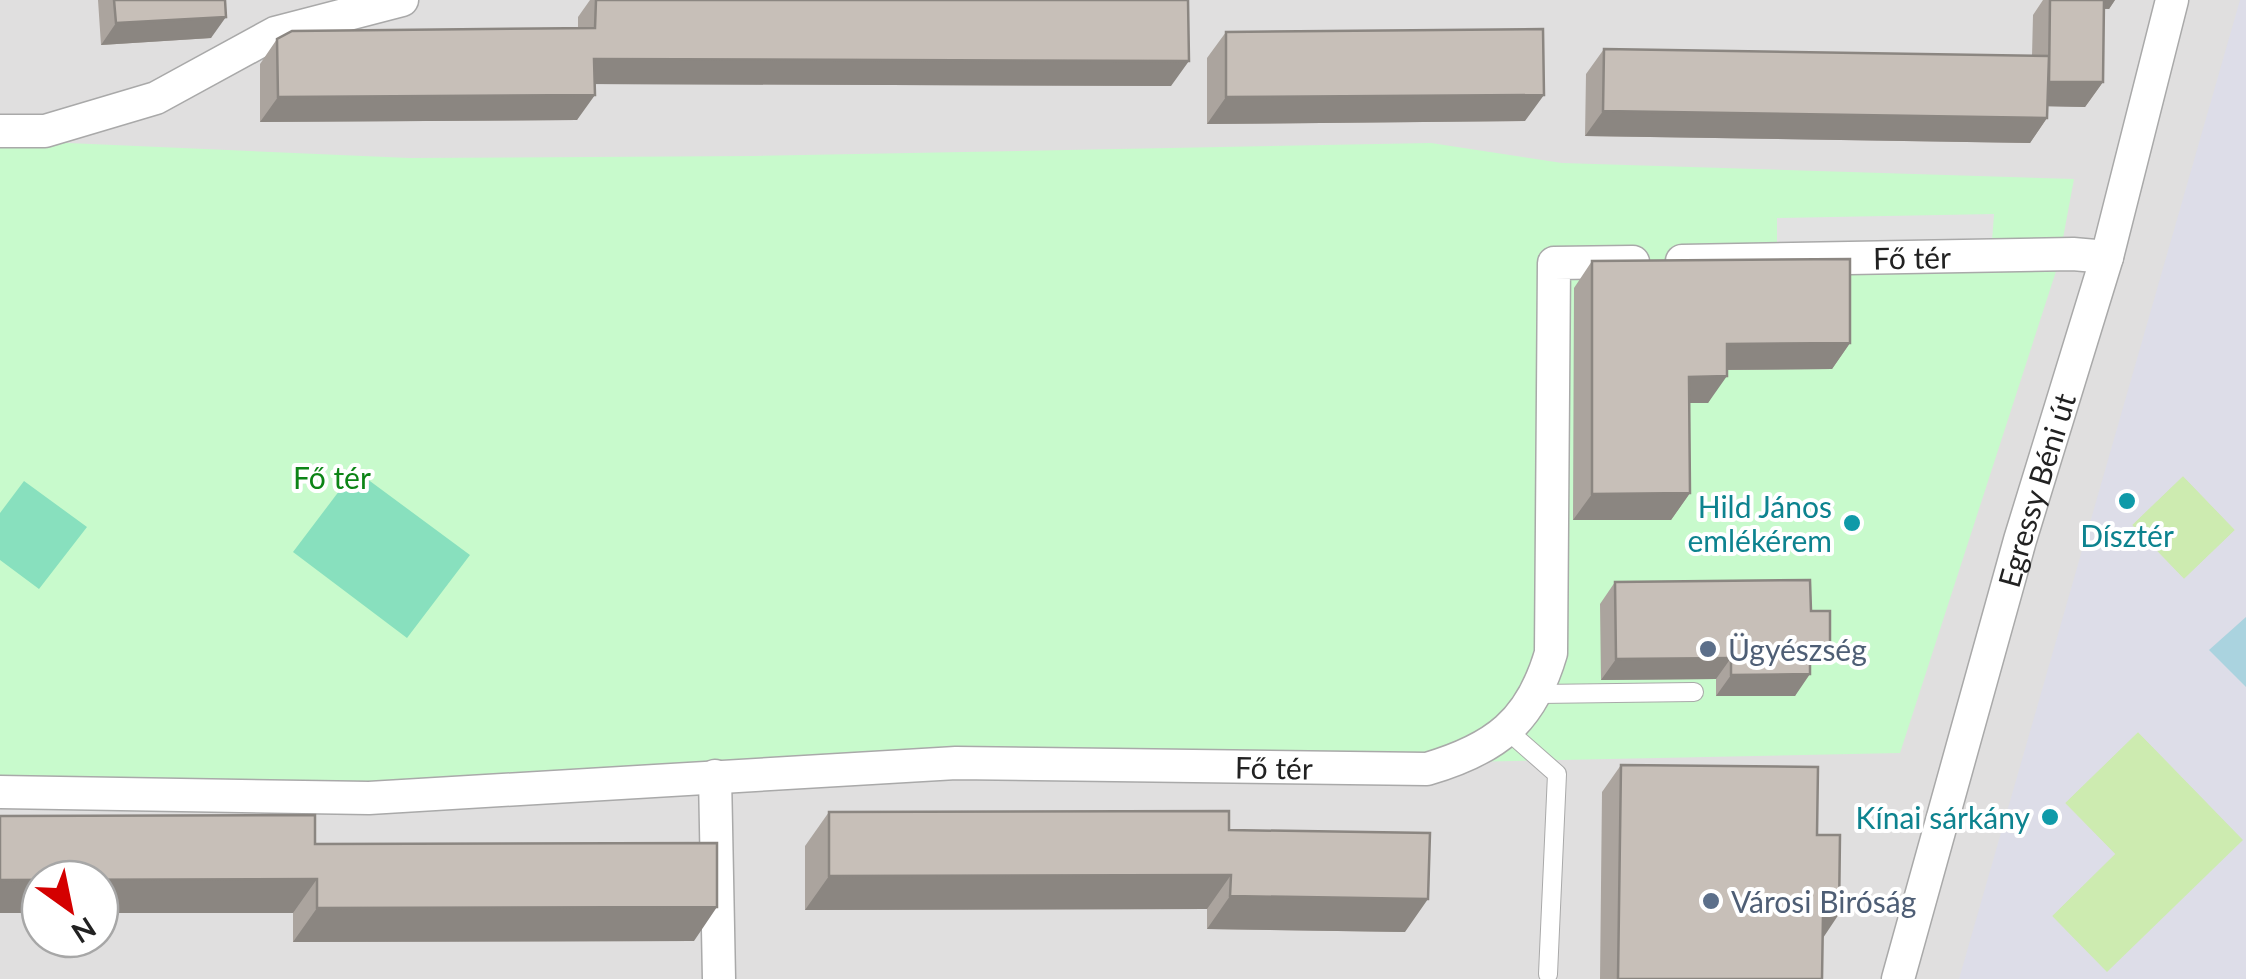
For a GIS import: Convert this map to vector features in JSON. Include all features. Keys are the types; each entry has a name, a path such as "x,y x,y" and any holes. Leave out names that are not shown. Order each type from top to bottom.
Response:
{"street":[{"path":"0,131 45,131 156,98 275,33 402,0"},
{"name":"Egressy Béni út","path":"1898,979 2020,540 2107,258 2172,0"},
{"name":"Fő tér","path":"0,792 369,798 956,762 1427,769 1461,759 1507,730 1539,694 1551,653 1554,263 2073,254 2107,258"},
{"path":"715,776 719,979"}],"lane":[{"path":"1539,694 1694,692"},
{"path":"1507,730 1557,774 1548,974"}],"shaded area":[{"path":"0,0 2246,0 2246,979 0,979"},
{"name":"Dísztér","path":"2240,0 2246,0 2246,617 2210,650 2246,687 2246,979 1959,979","holes":["2183,476 2235,530 2184,579 2132,525","2138,732 2243,840 2107,972 2052,916 2115,854 2065,803"]},
{"path":"1994,214 1991,255 1777,259 1777,218"}],"green space":[{"name":"Fő tér","path":"0,140 409,158 755,156 1431,143 1562,163 2074,179 2058,265 1900,753 0,792"},
{"path":"355,470 470,555 407,638 293,552"},
{"path":"2183,476 2235,530 2184,579 2132,525"},
{"path":"24,481 87,527 39,589 0,560 0,513"},
{"path":"2138,732 2244,840 2107,973 2052,916 2115,854 2065,803"}],"water":[{"path":"2246,617 2246,687 2209,650"}],"building":[{"path":"114,0 225,0 226,17 116,23"},
{"path":"596,0 1188,0 1189,61 594,59 595,95 278,97 277,39 292,31 595,28"},
{"path":"2050,0 2104,0 2103,82 2049,82"},
{"path":"1543,29 1544,95 1226,97 1226,32"},
{"path":"1604,49 2049,56 2047,118 1603,111"},
{"path":"1850,259 1850,343 1727,344 1727,376 1689,377 1690,493 1592,494 1592,261"},
{"name":"Ügyészség","path":"1810,580 1811,611 1830,611 1830,644 1810,644 1810,674 1731,675 1731,658 1616,659 1615,582"},
{"name":"Városi Biróság","path":"1621,765 1818,767 1817,835 1840,835 1839,914 1823,915 1822,979 1618,979"},
{"path":"1229,811 1229,830 1430,833 1428,899 1230,896 1231,875 829,876 829,812"},
{"path":"315,815 315,844 717,843 717,907 317,908 317,879 120,880 120,859 20,859 20,880 0,880 0,816"}],"place":[{"name":"Dísztér","path":"2127,501"},
{"name":"Hild János emlékérem","path":"1852,523"},
{"name":"Ügyészség","path":"1708,649"},
{"name":"Kínai sárkány","path":"2050,817"},
{"name":"Városi Biróság","path":"1711,901"}]}
